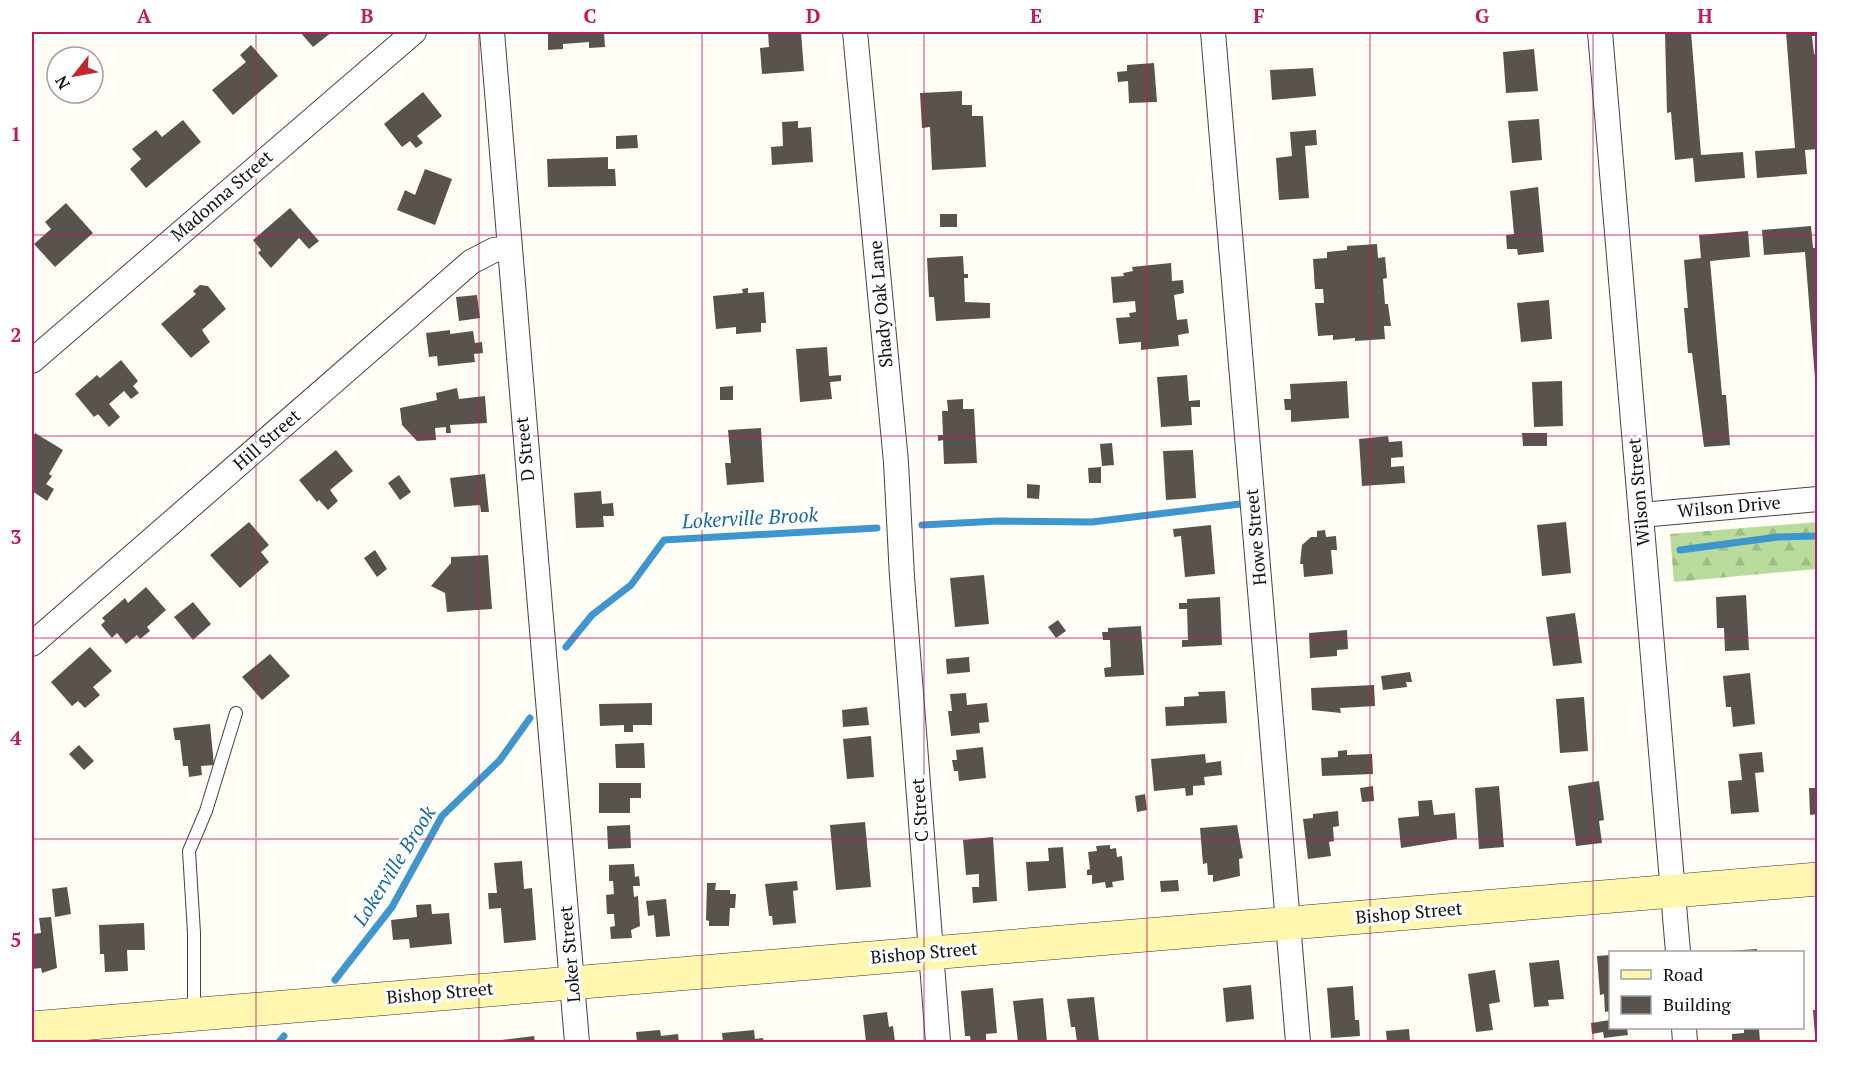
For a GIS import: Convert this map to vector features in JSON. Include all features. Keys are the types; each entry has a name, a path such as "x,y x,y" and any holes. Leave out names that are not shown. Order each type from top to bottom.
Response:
{"street":[{"name":"Madonna Street","path":"32,361 414,32"},
{"name":"D Street","path":"492,32 522,420 549,687 562,866"},
{"name":"Shady Oak Lane","path":"855,32 896,462 902,577"},
{"name":"Howe Street","path":"1213,32 1298,1042"},
{"name":"Wilson Street","path":"1600,32 1678,951"},
{"name":"Hill Street","path":"32,644 471,262 494,250 508,248"},
{"name":"Wilson Drive","path":"1641,515 1818,499"},
{"name":"C Street","path":"902,577 938,1042"},
{"name":"Loker Street","path":"562,866 577,1042"},
{"name":"Bishop Street","path":"32,1028 1818,879"}],"lane":[{"path":"194,1015 194,933 189,851 206,811 236,713"}],"green space":[{"path":"1817,522 1817,569 1674,582 1670,534"}],"building":[{"path":"300,32 332,32 313,47"},
{"path":"548,32 604,32 605,47 589,48 589,42 563,44 563,49 548,50"},
{"path":"768,32 801,32 804,71 762,74 760,48 769,47"},
{"path":"1665,32 1691,32 1701,155 1743,152 1745,178 1695,182 1693,158 1675,160 1671,112 1667,113"},
{"path":"1786,32 1816,32 1817,36 1812,36 1814,54 1818,54 1818,149 1805,150 1807,174 1757,178 1755,151 1795,148"},
{"path":"251,45 278,76 233,115 212,90 246,62 240,55"},
{"path":"1534,49 1538,91 1506,93 1503,52"},
{"path":"1154,63 1157,102 1129,103 1128,81 1118,82 1117,72 1127,71 1127,65"},
{"path":"1313,68 1316,96 1272,100 1270,70"},
{"path":"962,91 962,105 972,105 972,116 983,116 986,167 932,170 930,127 922,128 920,93"},
{"path":"423,92 442,116 417,136 423,143 416,148 410,141 402,147 384,124"},
{"path":"1539,119 1542,160 1512,163 1508,121"},
{"path":"183,120 201,142 146,188 130,169 141,159 132,149 156,130 162,137"},
{"path":"798,121 798,128 811,127 813,162 772,165 771,147 783,146 782,122"},
{"path":"1316,130 1317,145 1305,146 1309,198 1279,200 1276,158 1292,156 1290,132"},
{"path":"637,135 638,148 616,149 616,136"},
{"path":"608,157 608,169 615,169 616,186 548,187 547,159"},
{"path":"425,169 452,179 435,225 397,210 405,190 415,195"},
{"path":"1538,187 1544,252 1518,255 1517,249 1507,249 1506,235 1514,234 1510,191"},
{"path":"66,203 93,233 55,267 34,244 51,229 45,222"},
{"path":"290,208 319,241 309,249 299,238 271,268 258,253 261,250 253,240"},
{"path":"940,214 957,214 957,227 940,227"},
{"path":"1811,226 1813,248 1818,248 1816,391 1805,252 1764,255 1762,230"},
{"path":"1748,231 1750,257 1710,261 1722,395 1726,395 1730,445 1704,447 1692,353 1688,353 1684,308 1688,308 1684,260 1701,258 1699,235"},
{"path":"1377,244 1378,258 1385,257 1387,278 1383,279 1385,304 1388,304 1391,326 1384,326 1385,339 1355,341 1355,338 1333,340 1333,335 1318,336 1315,303 1324,303 1323,289 1315,289 1313,259 1327,258 1327,252 1347,250 1347,246"},
{"path":"963,256 964,274 968,274 968,278 964,278 965,302 990,303 990,318 936,321 934,297 929,297 927,258"},
{"path":"1171,263 1172,281 1183,280 1184,293 1174,295 1177,320 1187,319 1189,333 1178,335 1179,346 1141,350 1141,342 1119,344 1116,318 1130,317 1129,313 1136,312 1135,301 1113,303 1111,277 1124,276 1123,273 1133,271 1132,267"},
{"path":"200,285 208,286 226,309 202,330 210,342 191,358 161,324 196,294 193,291"},
{"path":"748,288 748,293 764,292 766,323 761,323 761,332 736,334 736,327 716,329 713,296 743,293 742,289"},
{"path":"477,295 480,318 459,321 456,297"},
{"path":"1549,300 1552,339 1521,342 1517,303"},
{"path":"450,330 450,334 473,331 475,343 482,342 483,353 474,354 475,362 438,366 437,356 429,357 426,333"},
{"path":"827,347 829,376 841,375 841,381 830,382 832,399 800,402 796,349"},
{"path":"121,360 138,381 133,386 139,393 131,399 124,391 109,404 120,417 109,427 98,414 94,417 75,394 97,375 100,378"},
{"path":"1187,375 1189,401 1200,400 1200,407 1191,407 1192,425 1161,427 1157,377"},
{"path":"1347,381 1349,418 1291,422 1291,410 1285,410 1284,399 1291,399 1290,384"},
{"path":"1562,381 1563,426 1534,427 1532,382"},
{"path":"733,386 733,400 720,400 720,387"},
{"path":"457,388 459,399 485,396 487,423 450,425 451,433 446,433 446,427 435,428 436,440 417,441 402,425 400,408 437,400 436,393"},
{"path":"963,399 963,409 974,409 977,463 944,464 943,440 938,441 938,435 943,435 942,411 948,411 947,400"},
{"path":"761,428 764,482 727,485 725,463 731,463 728,430"},
{"path":"35,433 63,450 49,474 52,476 46,484 54,489 47,501 32,491 32,439"},
{"path":"1522,433 1547,433 1547,446 1523,446"},
{"path":"1388,436 1389,442 1402,441 1403,457 1391,458 1391,467 1404,466 1405,483 1362,486 1359,439"},
{"path":"1112,443 1114,465 1102,466 1100,444"},
{"path":"336,450 353,471 330,490 338,501 328,510 319,500 317,502 299,480"},
{"path":"1193,450 1196,498 1166,500 1163,451"},
{"path":"1101,467 1101,483 1089,483 1088,468"},
{"path":"485,474 489,512 481,512 480,505 454,507 450,478"},
{"path":"399,475 411,492 400,500 388,483"},
{"path":"1027,484 1040,485 1039,499 1027,498"},
{"path":"601,491 602,504 613,503 614,516 603,516 604,527 576,528 574,493"},
{"path":"249,522 269,545 261,552 269,562 240,588 210,555"},
{"path":"1566,522 1571,573 1542,576 1537,525"},
{"path":"1211,525 1215,574 1185,577 1181,536 1174,537 1173,529"},
{"path":"1325,530 1326,537 1336,536 1337,550 1331,550 1333,574 1304,577 1303,564 1300,564 1302,545 1311,537 1317,537 1317,531"},
{"path":"375,550 387,569 377,577 364,558"},
{"path":"488,555 492,609 447,612 445,593 431,586 451,563 451,557"},
{"path":"984,575 989,624 955,627 950,578"},
{"path":"146,587 166,610 147,627 150,631 140,639 137,635 126,644 117,633 112,638 101,625 105,621 102,618 125,598 128,603"},
{"path":"1746,595 1749,650 1725,651 1724,628 1717,628 1716,597"},
{"path":"1220,597 1222,645 1182,647 1182,640 1188,640 1187,609 1179,609 1179,603 1187,603 1187,599"},
{"path":"193,602 211,624 193,640 174,617"},
{"path":"1575,613 1582,663 1553,666 1546,617"},
{"path":"1058,620 1066,631 1056,638 1048,627"},
{"path":"1141,626 1144,675 1105,677 1104,668 1111,667 1110,640 1103,640 1102,632 1108,632 1108,628"},
{"path":"1347,630 1348,649 1337,650 1337,656 1310,658 1309,633"},
{"path":"90,647 112,671 93,687 100,695 85,708 78,701 72,706 51,682"},
{"path":"270,654 290,676 262,700 242,677"},
{"path":"969,657 970,672 947,674 946,659"},
{"path":"1410,672 1412,682 1406,682 1407,687 1383,690 1381,676"},
{"path":"1750,673 1755,724 1733,727 1731,707 1726,707 1723,676"},
{"path":"1374,685 1375,706 1340,708 1341,713 1312,710 1311,688"},
{"path":"1225,691 1227,723 1166,726 1165,707 1184,706 1184,697 1199,696 1198,692"},
{"path":"966,693 967,705 987,703 989,722 979,723 980,733 951,736 948,711 952,711 950,694"},
{"path":"1584,697 1588,751 1560,753 1556,699"},
{"path":"652,703 652,725 633,725 633,732 624,732 624,725 600,726 599,704"},
{"path":"867,707 869,725 843,727 842,710"},
{"path":"210,724 214,765 201,766 202,775 189,777 188,766 183,766 180,740 175,740 173,728"},
{"path":"871,736 874,777 847,779 843,739"},
{"path":"644,743 645,768 616,768 615,744"},
{"path":"79,745 94,761 84,770 69,754"},
{"path":"983,747 986,778 959,781 958,771 954,771 952,760 957,760 956,750"},
{"path":"1347,750 1347,755 1372,754 1373,774 1322,776 1321,758 1338,757 1338,751"},
{"path":"1762,752 1764,772 1755,773 1759,812 1731,814 1728,781 1742,780 1739,754"},
{"path":"1205,754 1206,763 1221,761 1222,775 1204,777 1205,785 1193,786 1193,795 1186,796 1185,788 1154,791 1151,759"},
{"path":"1599,781 1604,820 1599,821 1602,843 1576,846 1568,786"},
{"path":"599,783 641,783 641,798 630,798 630,813 599,813"},
{"path":"1373,786 1374,801 1362,802 1360,788"},
{"path":"1499,786 1504,847 1479,849 1475,788"},
{"path":"1809,788 1818,788 1818,814 1810,815"},
{"path":"1145,794 1147,810 1137,812 1135,796"},
{"path":"1432,800 1434,815 1455,813 1457,839 1401,848 1398,818 1419,816 1418,801"},
{"path":"1338,811 1339,826 1333,827 1334,841 1329,842 1331,856 1308,859 1303,819 1313,818 1313,814"},
{"path":"865,822 871,887 836,890 830,825"},
{"path":"630,825 631,848 608,849 607,826"},
{"path":"1237,825 1243,858 1239,859 1240,876 1213,882 1213,875 1208,875 1207,863 1203,864 1200,828"},
{"path":"993,837 997,901 973,903 972,887 979,887 979,874 966,875 963,840"},
{"path":"1110,845 1110,849 1116,848 1117,857 1122,856 1124,880 1112,882 1113,887 1106,888 1105,882 1092,884 1092,875 1087,875 1087,870 1090,869 1088,852 1097,851 1096,846"},
{"path":"1063,847 1066,888 1028,891 1026,862 1049,861 1048,848"},
{"path":"522,861 524,889 532,888 536,940 504,943 501,908 489,909 488,893 497,893 494,863"},
{"path":"634,864 635,877 639,876 640,886 633,886 634,897 638,896 640,926 631,930 632,938 611,939 610,927 615,926 614,914 607,914 606,895 614,894 613,881 609,881 609,865"},
{"path":"1178,880 1179,891 1161,892 1160,881"},
{"path":"797,881 798,890 793,891 796,923 773,925 772,916 769,916 765,884"},
{"path":"707,883 716,883 715,890 730,890 730,894 736,894 735,908 730,908 729,926 709,926 709,921 706,920"},
{"path":"67,887 71,914 55,917 52,889"},
{"path":"666,899 670,936 656,937 654,915 648,916 646,901"},
{"path":"431,904 432,914 449,913 452,944 410,948 409,939 393,940 391,920 417,917 416,905"},
{"path":"51,917 57,968 42,973 41,968 32,969 32,934 41,933 39,918"},
{"path":"144,923 145,950 127,950 128,971 105,972 104,954 100,954 99,925"},
{"path":"1757,949 1757,951 1728,951"},
{"path":"1609,955 1609,1011 1605,1012 1604,994 1600,995 1597,956"},
{"path":"1559,960 1564,999 1548,1000 1549,1006 1534,1007 1529,963"},
{"path":"1495,970 1500,1002 1489,1004 1493,1030 1476,1032 1468,974"},
{"path":"1251,985 1254,1019 1226,1022 1223,988"},
{"path":"1353,986 1355,1020 1359,1020 1360,1036 1331,1038 1327,988"},
{"path":"993,988 997,1033 986,1034 986,1041 971,1042 970,1036 965,1036 961,991"},
{"path":"1094,997 1099,1042 1077,1042 1075,1027 1071,1027 1067,999"},
{"path":"1043,998 1047,1042 1018,1042 1013,1001"},
{"path":"1813,1010 1818,1010 1818,1035 1815,1035"},
{"path":"887,1012 889,1027 893,1026 895,1042 866,1042 863,1015"},
{"path":"1609,1020 1609,1029 1627,1029 1628,1035 1604,1038 1603,1032 1592,1034 1591,1023"},
{"path":"1409,1029 1410,1042 1387,1042 1386,1031"},
{"path":"1744,1029 1759,1029 1760,1042 1732,1042 1732,1034 1744,1033"},
{"path":"660,1030 661,1036 678,1034 679,1042 637,1042 636,1032"},
{"path":"754,1030 755,1039 763,1038 764,1042 723,1042 722,1033"},
{"path":"534,1036 535,1042 501,1042 501,1040"}],"waterway":[{"name":"Lokerville Brook","path":"922,525 998,521 1092,522 1248,503"},
{"name":"Lokerville Brook","path":"566,647 592,615 631,585 664,540 877,528"},
{"name":"Lokerville Brook","path":"1680,550 1778,537 1818,536"},
{"name":"Lokerville Brook","path":"335,980 392,907 442,816 500,760 530,718"},
{"name":"Lokerville Brook","path":"279,1042 284,1036"}]}
